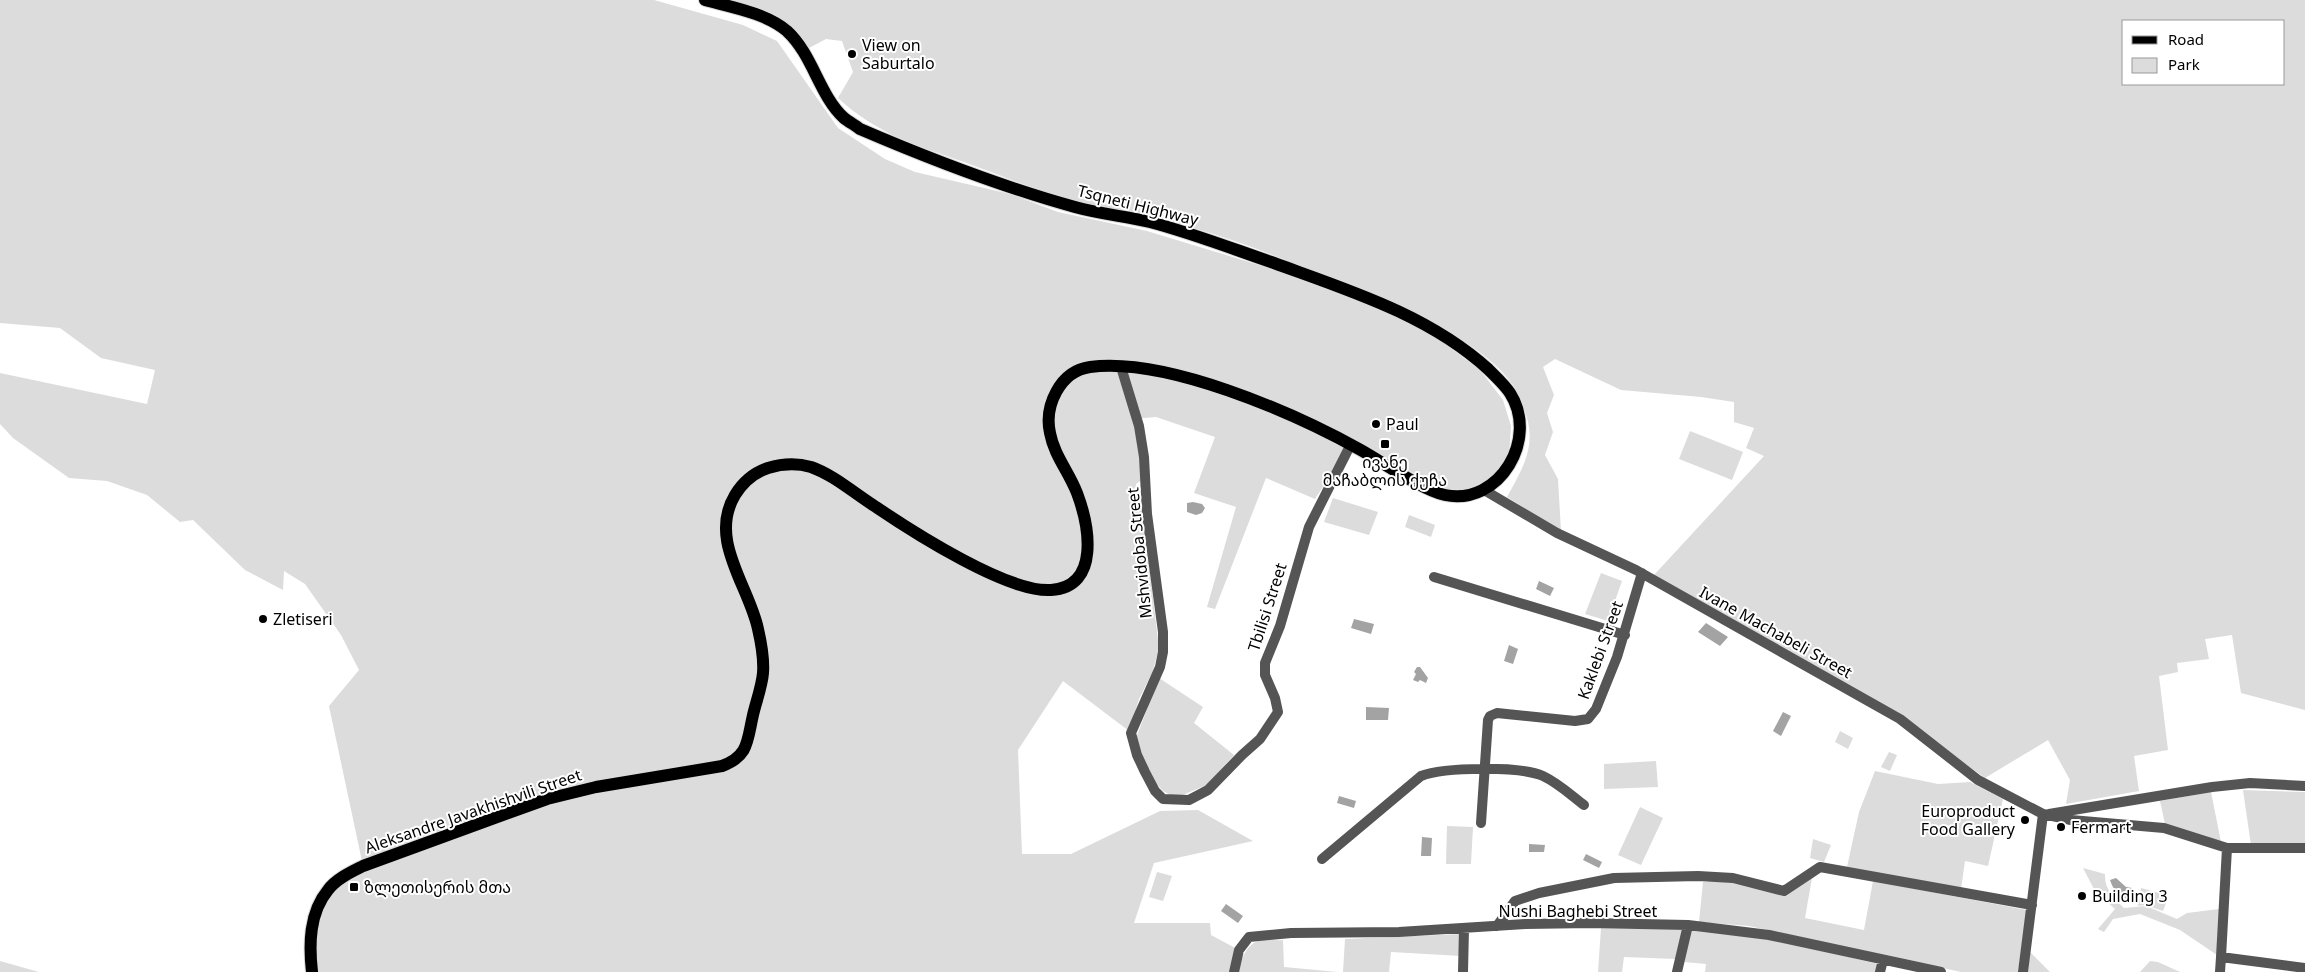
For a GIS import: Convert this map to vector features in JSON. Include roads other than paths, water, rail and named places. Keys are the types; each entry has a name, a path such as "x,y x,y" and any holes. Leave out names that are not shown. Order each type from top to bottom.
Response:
{"main road":[{"name":"Tsqneti Highway","path":"705,0 753,12 786,31 804,51 834,105 844,118 860,128 1021,190 1081,209 1145,221 1221,244 1362,296 1409,317 1444,336 1472,355 1496,378 1511,394 1521,418 1515,455 1506,472 1484,490"},
{"name":"Aleksandre Javakhishvili Street","path":"312,972 310,934 316,914 328,890 346,875 363,866 547,800 596,787 698,771 722,766 738,760 746,747 763,671 758,626 732,560 726,536 729,505 741,485 755,473 774,466 791,465 812,468 837,481 934,544 1008,581 1029,588 1048,591 1065,588 1078,580 1085,568 1085,522 1076,490 1055,451 1048,429 1050,410 1059,385 1075,371 1092,367 1121,367 1160,372 1201,381 1294,417 1351,444 1434,491 1450,496 1484,490"}],"street":[{"name":"Mshvidoba Street","path":"1121,367 1139,426 1144,457 1148,490 1147,514 1163,639 1160,667 1131,733"},
{"name":"Tbilisi Street","path":"1131,733 1144,772 1155,791 1163,799 1189,800 1208,790 1260,739 1278,712 1275,698 1265,675 1265,663 1280,626 1306,534 1351,444"},
{"name":"Ivane Machabeli Street","path":"1484,490 1558,533 1642,574 1900,720 1978,780 2043,814 2071,820 2164,828 2227,848 2305,848"},
{"name":"Kaklebi Street","path":"1485,770 1486,731 1490,716 1497,713 1575,721 1588,719 1596,709 1625,635 1642,574"},
{"path":"1434,577 1625,635"},
{"path":"1322,859 1422,776 1444,770 1485,770 1535,774 1553,782 1584,805"},
{"path":"1481,823 1485,770"},
{"path":"2023,972 2043,814 2075,811 2212,786 2250,783 2305,786"},
{"path":"2220,972 2227,848"},
{"path":"1498,926 1514,901 1539,893 1614,878 1674,876 1733,878 1784,890 1820,867 2032,906"},
{"name":"Nushi Baghebi Street","path":"1234,972 1239,950 1249,937 1291,933 1591,923 1688,925 1769,935 1941,972"},
{"path":"1677,972 1688,925"},
{"path":"1463,972 1464,928"},
{"path":"2221,957 2305,968"},
{"path":"1880,972 1883,960"}],"place":[{"name":"View on Saburtalo","path":"852,54"},
{"name":"Paul","path":"1376,424"},
{"name":"ივანე მაჩაბლის ქუჩა","path":"1385,444"},
{"name":"Zletiseri","path":"263,619"},
{"name":"Europroduct Food Gallery","path":"2025,820"},
{"name":"Fermart","path":"2061,827"},
{"name":"ზლეთისერის მთა","path":"354,887"},
{"name":"Building 3","path":"2082,896"}]}
